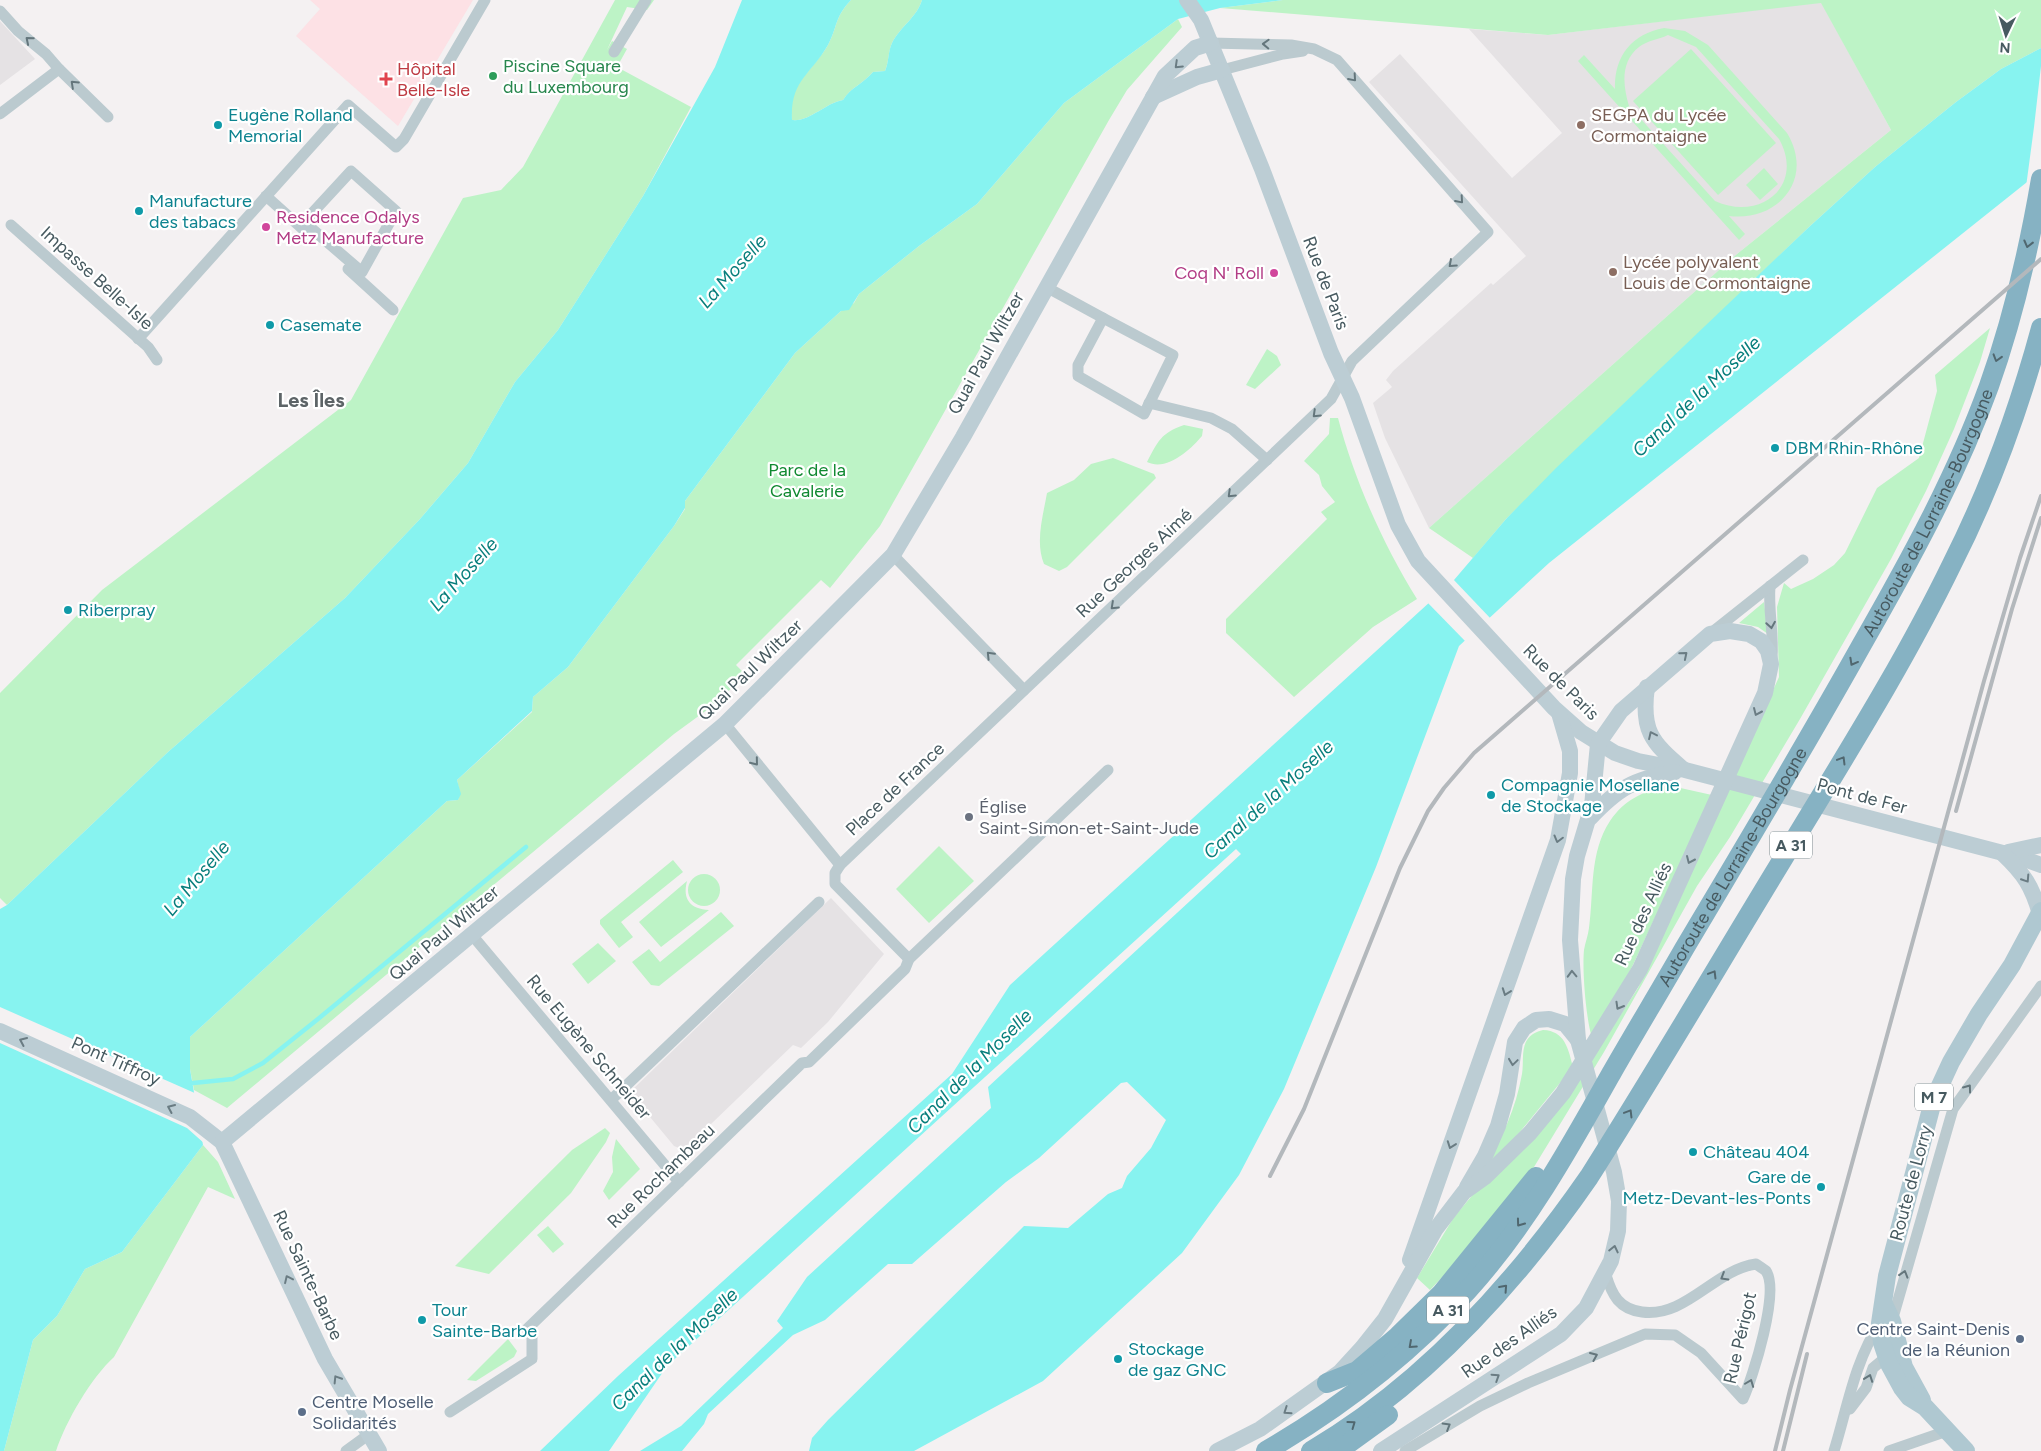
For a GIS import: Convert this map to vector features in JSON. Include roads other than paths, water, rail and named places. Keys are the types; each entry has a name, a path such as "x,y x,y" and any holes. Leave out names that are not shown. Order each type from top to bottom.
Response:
{"highway":[{"name":"Autoroute de Lorraine-Bourgogne","path":"1266,1451 1341,1403 1413,1344 1446,1313 1500,1250 1553,1173 1807,742 1917,548 1978,414 2005,334 2033,226 2041,179"},
{"name":"Autoroute de Lorraine-Bourgogne","path":"1311,1451 1334,1438 1391,1397 1471,1324 1550,1233 1589,1177 1849,749 1905,652 1953,563 1985,491 2014,418 2041,328"},
{"path":"1327,1383 1357,1370 1398,1336 1441,1294 1532,1182 1559,1144 1583,1123"},
{"path":"1338,1451 1393,1411 1432,1377 1471,1324"}],"main road":[{"name":"Rue de Paris","path":"1188,0 1200,18 1211,43 1398,525 1418,561 1556,710 1598,744 1638,761 1685,770"},
{"name":"Quai Paul Wiltzer","path":"778,671 893,556 963,437 1165,76 1195,48 1211,43"},
{"path":"1154,97 1197,77 1222,70"},
{"path":"1590,818 1598,744 1621,711 1647,687 1710,634 1730,631 1749,634 1761,641 1768,651 1771,664"},
{"name":"Rue des Alliés","path":"1217,1451 1260,1429 1327,1383 1368,1341 1385,1319 1405,1279 1435,1230 1464,1192 1485,1177 1530,1133 1563,1093 1640,969 1765,693 1771,664"},
{"path":"1647,687 1645,702 1649,734 1659,748 1685,770"},
{"name":"Rue des Alliés","path":"1405,1279 1416,1239 1558,840 1570,774 1570,751 1556,710"},
{"name":"Quai Paul Wiltzer","path":"217,1138 472,935 725,724"},
{"path":"1590,818 1621,788 1656,775 1685,770"},
{"name":"Pont de Fer","path":"1685,770 2041,864"},
{"name":"Rue des Alliés","path":"1381,1451 1561,1334 1586,1308 1606,1274 1615,1248 1620,1201 1614,1172 1578,1040 1572,986 1571,900 1577,856 1590,818"},
{"path":"2001,853 2041,845"},
{"path":"2001,853 2020,870 2031,886 2040,912"},
{"name":"Route de Lorry","path":"1966,1451 1925,1408 1908,1397 1902,1388 1886,1322 1884,1304 1887,1276 1933,1101 1951,1062 1979,1014 2012,965 2040,912"},
{"path":"1464,1192 1485,1156 1498,1126 1507,1094 1515,1042 1524,1028 1536,1020 1549,1019 1565,1024 1578,1040"},
{"name":"Pont Tiffroy","path":"0,1031 190,1117 217,1138"},
{"name":"Rue Sainte-Barbe","path":"217,1138 325,1359 358,1412 368,1435 380,1451"}],"street":[{"path":"138,339 348,105 396,147 404,139 485,0"},
{"path":"614,52 646,0"},
{"path":"0,11 18,31 46,54 58,69 108,116"},
{"name":"Quai Paul Wiltzer","path":"1211,43 1291,45 1314,49 1337,60 1488,232"},
{"path":"1222,70 1282,54 1314,49"},
{"path":"0,114 58,69"},
{"path":"351,171 396,211 362,272 304,222 351,171"},
{"path":"266,196 393,310"},
{"name":"Impasse Belle-Isle","path":"12,225 138,339 157,360"},
{"name":"Rue Georges Aimé","path":"1024,690 1332,398 1342,378 1359,354 1488,232"},
{"path":"1046,287 1173,355 1144,414 1078,376 1076,371 1078,365 1103,318"},
{"path":"1149,403 1210,418 1232,429 1267,460"},
{"path":"893,556 1024,690"},
{"path":"1710,634 1803,560"},
{"path":"1770,586 1769,600 1774,639 1771,664"},
{"path":"778,671 725,724 840,865 834,873 835,884 909,959"},
{"name":"Place de France","path":"840,865 1024,690"},
{"name":"Rue Rochambeau","path":"450,1412 532,1359 532,1335 527,1329 802,1063 809,1062 905,969 909,959 1108,770"},
{"path":"611,1100 819,902"},
{"name":"Rue Eugène Schneider","path":"472,935 679,1182"},
{"path":"1834,1451 1871,1336 1886,1322 1953,1109 2041,986"},
{"name":"Rue Périgot","path":"1406,1451 1480,1406 1528,1383 1645,1334 1675,1336 1701,1353 1743,1399 1752,1380 1770,1302 1770,1283 1766,1271 1756,1264 1737,1269 1670,1310 1651,1314 1631,1311 1619,1304 1613,1296 1606,1274"},
{"path":"1846,1414 1866,1388 1873,1368 1892,1352"},
{"path":"1889,1451 1947,1430"},
{"path":"346,1451 368,1435"}],"water":[{"name":"La Moselle","path":"742,0 851,0 839,17 828,45 803,79 794,96 792,120 799,120 843,100 873,72 885,71 892,43 916,12 922,0 1283,0 1220,8 1178,19 1064,103 977,204 919,246 859,294 849,310 841,311 795,353 685,501 685,508 674,526 568,667 533,697 532,711 457,780 461,794 458,800 447,801 190,1037 190,1069 203,1145 122,1252 85,1269 57,1316 33,1340 4,1451 0,1451 0,909 7,905 168,752 345,598 420,519 468,463 515,382 558,330 643,196 715,67"},
{"name":"Canal de la Moselle","path":"2041,48 2041,171 1549,563 1459,646 1376,867 1284,1089 1239,1175 1182,1253 1043,1381 914,1451 809,1451 812,1438 828,1420 1024,1226 1068,1228 1108,1194 1122,1188 1127,1176 1151,1148 1166,1120 1127,1082 1121,1083 1039,1158 1006,1182 912,1264 888,1264 825,1320 793,1335 708,1414 704,1424 682,1451 640,1451 681,1426 783,1328 777,1321 807,1277 991,1108 988,1087 1241,854 1236,849 667,1366 609,1451 540,1451 618,1376 952,1074 1010,985 1454,580 1506,519 1556,468 1809,227 1875,167 1956,102 2001,69"}],"waterway":[{"path":"193,1083 233,1079 263,1063 526,847"}],"railway":[{"path":"1270,1176 1304,1109 1400,868 1428,811 1444,788 1474,753 2041,259"},
{"path":"1775,1451 1790,1390 1984,681 2020,558 2041,496"},
{"path":"1956,811 2012,609 2041,518"},
{"path":"1783,1451 1807,1354"}],"place":[{"name":"Piscine Square du Luxembourg","path":"493,76"},
{"name":"Hôpital Belle-Isle","path":"386,79"},
{"name":"Eugène Rolland Memorial","path":"218,125"},
{"name":"SEGPA du Lycée Cormontaigne","path":"1581,125"},
{"name":"Manufacture des tabacs","path":"139,211"},
{"name":"Residence Odalys Metz Manufacture","path":"266,227"},
{"name":"Lycée polyvalent Louis de Cormontaigne","path":"1613,272"},
{"name":"Coq N' Roll","path":"1274,273"},
{"name":"Casemate","path":"270,325"},
{"name":"DBM Rhin-Rhône","path":"1775,448"},
{"name":"Riberpray","path":"68,610"},
{"name":"Compagnie Mosellane de Stockage","path":"1491,795"},
{"name":"Église Saint-Simon-et-Saint-Jude","path":"969,817"},
{"name":"Château 404","path":"1693,1152"},
{"name":"Gare de Metz-Devant-les-Ponts","path":"1821,1187"},
{"name":"Tour Sainte-Barbe","path":"422,1320"},
{"name":"Centre Saint-Denis de la Réunion","path":"2020,1339"},
{"name":"Stockage de gaz GNC","path":"1118,1359"},
{"name":"Centre Moselle Solidarités","path":"302,1412"}],"district":[{"name":"Les Îles","path":"311,400"}],"park label":[{"name":"Parc de la Cavalerie","path":"807,480"}]}
